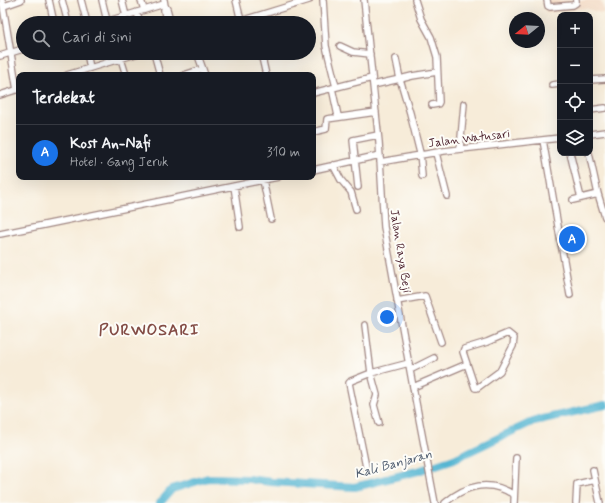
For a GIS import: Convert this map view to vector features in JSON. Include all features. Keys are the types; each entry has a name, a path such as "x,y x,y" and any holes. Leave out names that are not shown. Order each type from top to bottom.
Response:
{"street":[{"path":"16,77 3,3 21,0"},
{"path":"49,0 52,16"},
{"path":"62,0 66,16"},
{"path":"81,0 85,16"},
{"path":"102,0 104,16"},
{"path":"122,0 126,16 164,4"},
{"path":"141,0 144,10"},
{"path":"236,0 240,16"},
{"path":"263,16 306,0"},
{"path":"323,0 326,46 338,116"},
{"name":"Jalan Raya Beji","path":"364,0 380,155 384,227 435,503"},
{"path":"415,0 421,18 434,44 437,57 439,102 438,104 432,106"},
{"path":"548,0 548,6 550,8 573,5 576,3 576,0"},
{"path":"164,4 165,16"},
{"path":"164,4 168,9 170,16"},
{"path":"137,12 138,16"},
{"path":"340,46 353,52 370,54"},
{"path":"0,56 16,51"},
{"path":"396,59 420,155 422,176"},
{"path":"88,60 90,68"},
{"path":"77,72 118,60"},
{"path":"121,60 125,72"},
{"path":"156,60 159,72"},
{"path":"199,60 203,72"},
{"path":"262,60 265,72"},
{"path":"316,92 373,81 400,79 437,72"},
{"path":"593,80 605,78"},
{"path":"552,85 557,84"},
{"path":"0,94 16,90"},
{"path":"460,149 464,104"},
{"path":"593,110 605,108"},
{"path":"316,131 326,129 327,119 338,116 376,112"},
{"path":"593,134 605,132"},
{"path":"358,187 353,140 378,135"},
{"name":"Jalan Watusari","path":"380,162 460,149 557,138"},
{"path":"543,140 570,295"},
{"path":"436,153 447,196"},
{"path":"316,169 380,155"},
{"path":"571,156 581,198"},
{"path":"590,156 605,217"},
{"path":"333,165 341,180 352,192 356,209"},
{"path":"0,234 234,186 252,180 263,180 271,218"},
{"path":"234,186 240,227"},
{"path":"573,200 598,194"},
{"path":"398,301 425,296 441,342"},
{"path":"365,325 371,373 377,394 374,405 379,423"},
{"path":"508,333 514,338 514,343 500,371 477,388 475,388 467,364 464,349 487,342 508,333"},
{"path":"410,370 434,358"},
{"path":"366,466 349,383 371,373 409,363"},
{"path":"413,388 467,364"},
{"path":"514,503 516,458"},
{"path":"593,470 600,503"},
{"path":"576,503 576,484 595,480"},
{"path":"445,503 453,496 464,490 488,485 501,488 514,495"}],"shaded area":[{"path":"545,0 600,0 605,12 601,13 585,8 546,12"}],"waterway":[{"name":"Kali Banjaran","path":"160,503 172,489 208,478 249,479 271,482 355,487 418,471 454,459 534,421 605,405"}],"place":[{"name":"Kost An-Nafi","path":"572,239"}],"district":[{"name":"PURWOSARI","path":"149,329"}]}
